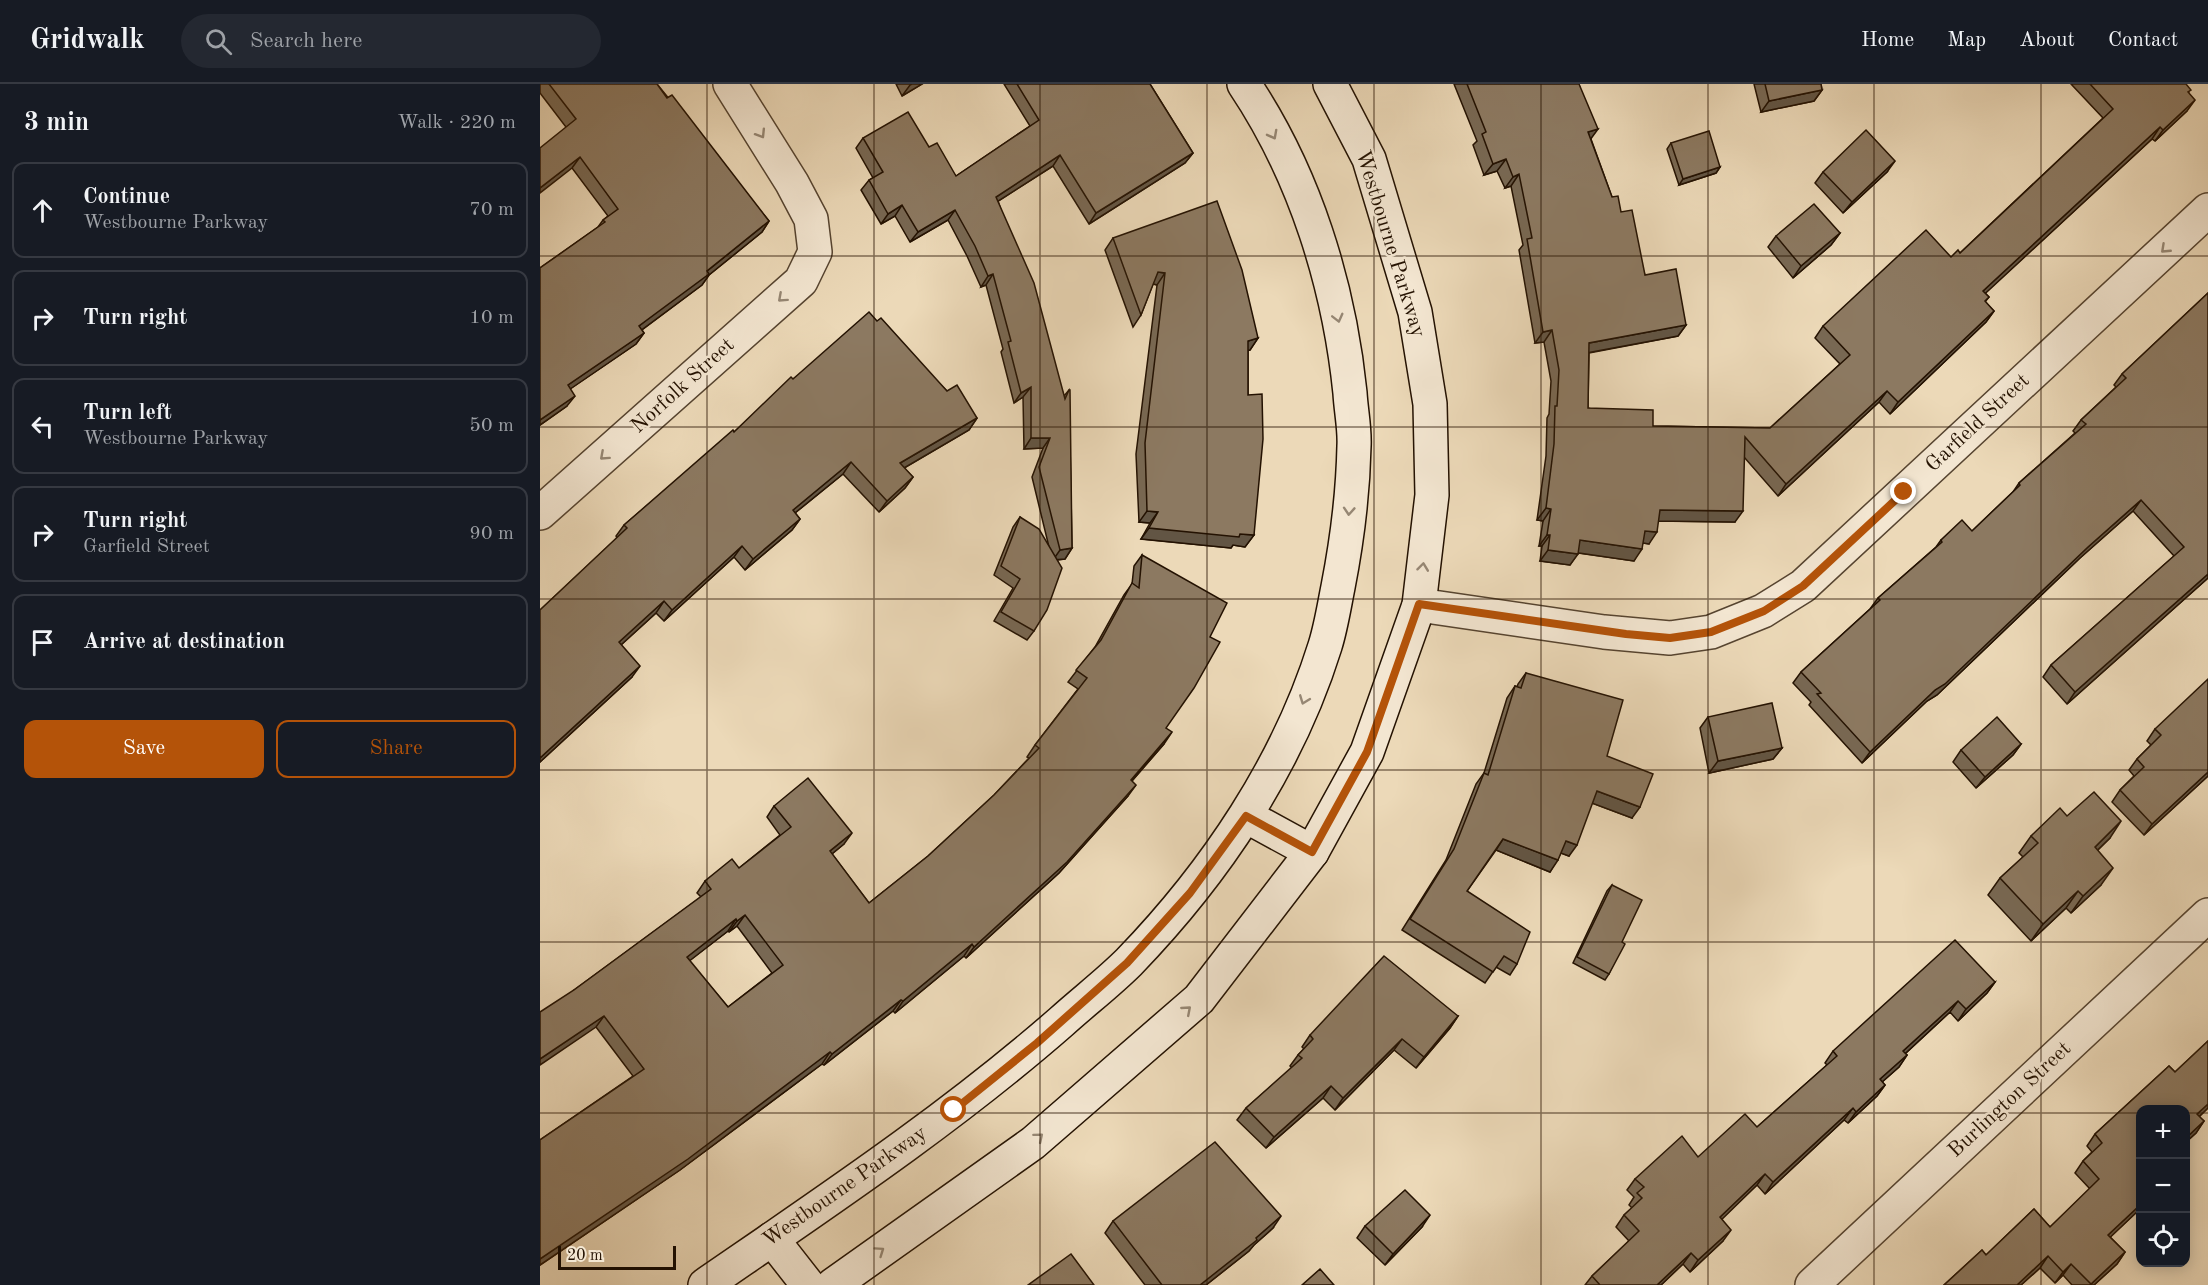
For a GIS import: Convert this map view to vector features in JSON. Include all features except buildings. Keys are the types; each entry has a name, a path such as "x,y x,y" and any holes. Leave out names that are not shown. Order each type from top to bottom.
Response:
{"main road":[{"name":"Norfolk Street","path":"540,513 801,281 815,252 811,219 792,183 730,84"},
{"name":"Westbourne Parkway","path":"705,1285 954,1110 1037,1043 1127,963 1190,893 1246,816 1293,728 1326,645 1347,538 1355,442 1345,346 1323,259 1297,180 1244,84"},
{"name":"Westbourne Parkway","path":"833,1285 1033,1143 1199,999 1312,852 1367,752 1419,604 1432,495 1430,404 1415,312 1369,159 1330,84"},
{"name":"Garfield Street","path":"1419,604 1604,632 1670,638 1711,632 1764,611 1803,586 2208,210"},
{"path":"1246,816 1312,852"},
{"name":"Burlington Street","path":"1812,1285 2208,915"},
{"path":"772,1239 807,1285"}],"route":[{"path":"954,1110 1037,1043 1127,963 1190,893 1246,816 1312,852 1367,752 1419,604 1604,632 1670,638 1711,632 1764,611 1803,586 1904,492"}]}
